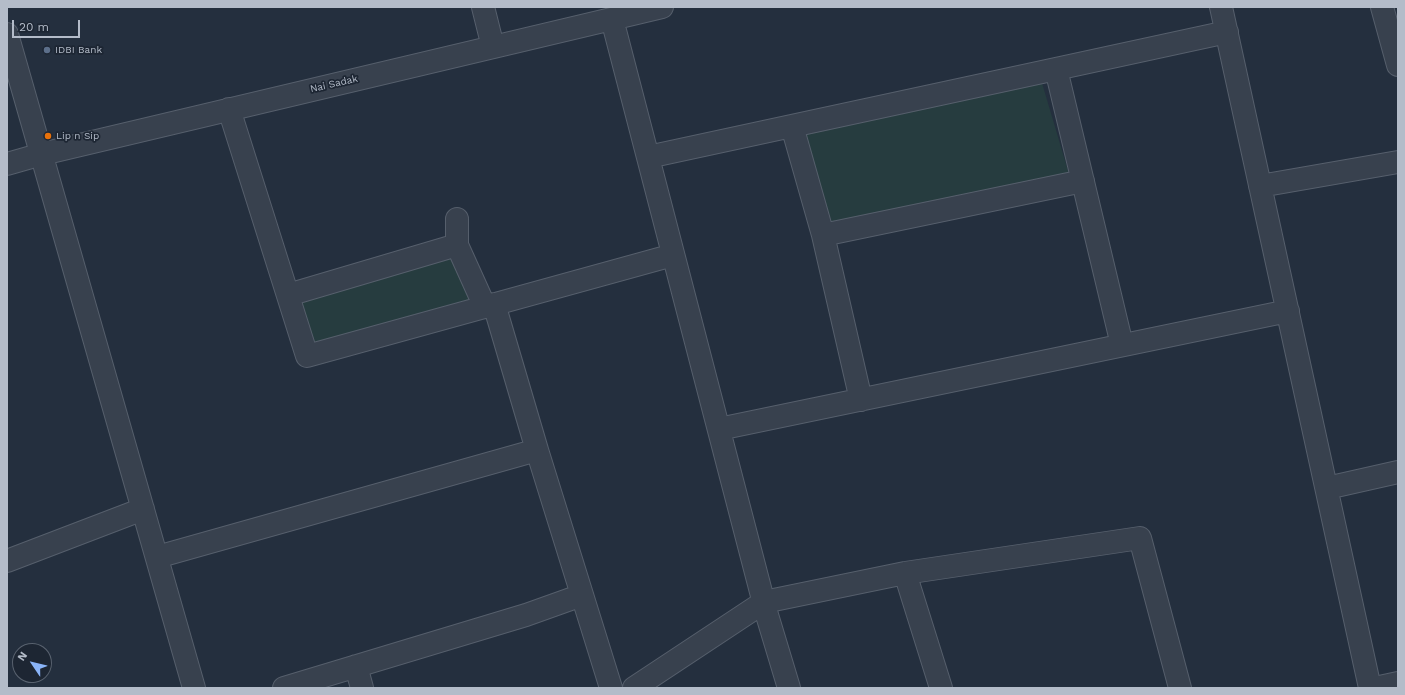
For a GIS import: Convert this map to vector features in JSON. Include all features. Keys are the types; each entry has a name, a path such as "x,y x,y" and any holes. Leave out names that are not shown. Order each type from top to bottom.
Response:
{"street":[{"path":"483,7 493,47"},
{"name":"Nai Sadak","path":"7,164 42,154 229,109 662,7"},
{"path":"1221,7 1370,688"},
{"path":"1388,12 1398,65"},
{"path":"612,19 764,602 789,688"},
{"path":"648,157 1227,32"},
{"path":"7,34 194,688"},
{"path":"1056,69 1122,346"},
{"path":"229,109 307,356 673,254"},
{"path":"792,126 823,235 861,400"},
{"path":"1260,186 1398,162"},
{"path":"823,235 1083,181"},
{"path":"457,219 457,246 489,305 537,450 611,688"},
{"path":"288,295 457,246"},
{"path":"719,429 1288,311"},
{"path":"156,557 537,450"},
{"path":"1326,488 1398,472"},
{"path":"7,561 143,509"},
{"path":"634,688 764,602 905,573 1140,538 1180,688"},
{"path":"905,573 941,688"},
{"path":"284,688 526,615 582,595"},
{"path":"356,666 362,688"},
{"path":"1375,688 1398,683"}],"green space":[{"path":"1042,83 1069,174 832,223 804,134"},
{"path":"451,255 473,302 313,344 300,300"}],"place":[{"name":"IDBI Bank","path":"47,50"},
{"name":"Lip n Sip","path":"48,136"}]}
